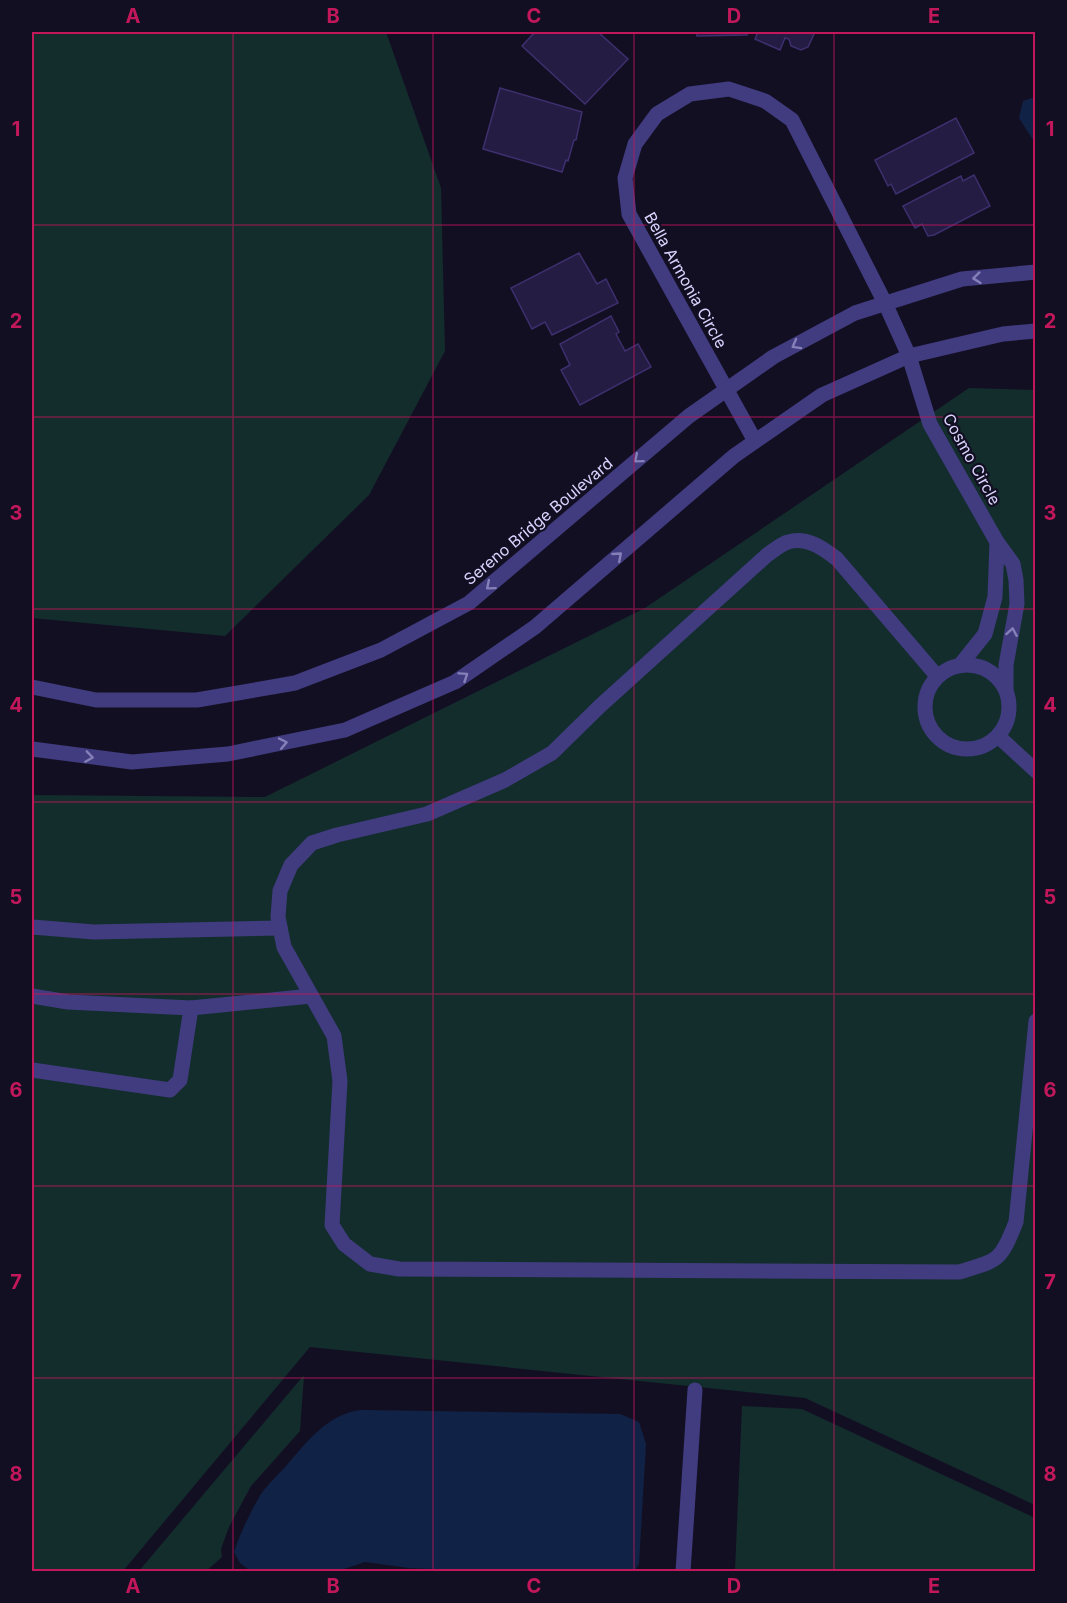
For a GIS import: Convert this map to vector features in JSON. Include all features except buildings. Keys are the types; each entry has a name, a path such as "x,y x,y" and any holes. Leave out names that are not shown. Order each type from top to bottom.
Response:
{"street":[{"name":"Bella Armonia Circle","path":"755,441 629,214 625,178 635,144 657,114 690,94 729,89 765,101 792,120 885,303 909,356"},
{"name":"Sereno Bridge Boulevard","path":"32,687 96,700 197,700 295,683 381,650 469,603 689,416 774,357 855,313 885,303 962,279 1035,272"},
{"path":"32,749 132,762 228,754 345,730 455,682 536,627 734,456 822,394 909,356 1002,334 1035,331"},
{"name":"Cosmo Circle","path":"909,356 930,424 997,542 1013,564 1017,604 1006,665 1006,690 1010,704 1008,719 998,736"},
{"path":"937,676 837,559 814,544 788,542 767,555 600,706 552,753 505,780 427,814 312,843 291,865 280,891 278,917 284,947 334,1036 340,1081 332,1225 344,1244 370,1264 399,1269 959,1272 994,1262 1006,1246 1016,1222 1035,1021"},
{"path":"961,664 985,634 995,597 997,542"},
{"path":"1006,690 999,678 987,669 974,664 961,664 937,676 929,688 925,700 927,720 938,738 950,746 964,749 978,748 992,742 998,736 1035,771"},
{"path":"32,927 94,932 280,928"},
{"path":"32,996 68,1002 190,1008 311,996"},
{"path":"32,1070 170,1090 180,1080 190,1008"},
{"path":"683,1572 695,1390"}],"green space":[{"path":"32,32 386,32 441,188 445,351 369,495 225,636 32,618"},
{"path":"969,388 1035,390 1035,1505 805,1398 310,1347 123,1571 32,1572 32,795 265,797 645,608"},
{"path":"304,1375 300,1431 251,1486 229,1527 221,1549 222,1557 206,1571 139,1571"},
{"path":"742,1406 802,1409 1035,1518 1035,1571 735,1571"}],"water":[{"path":"1036,97 1035,143 1019,118 1023,101"},
{"path":"362,1410 620,1414 639,1422 646,1444 639,1564 634,1572 483,1571 409,1568 365,1562 338,1571 252,1572 240,1563 234,1552 261,1494 319,1430 339,1417"}]}
